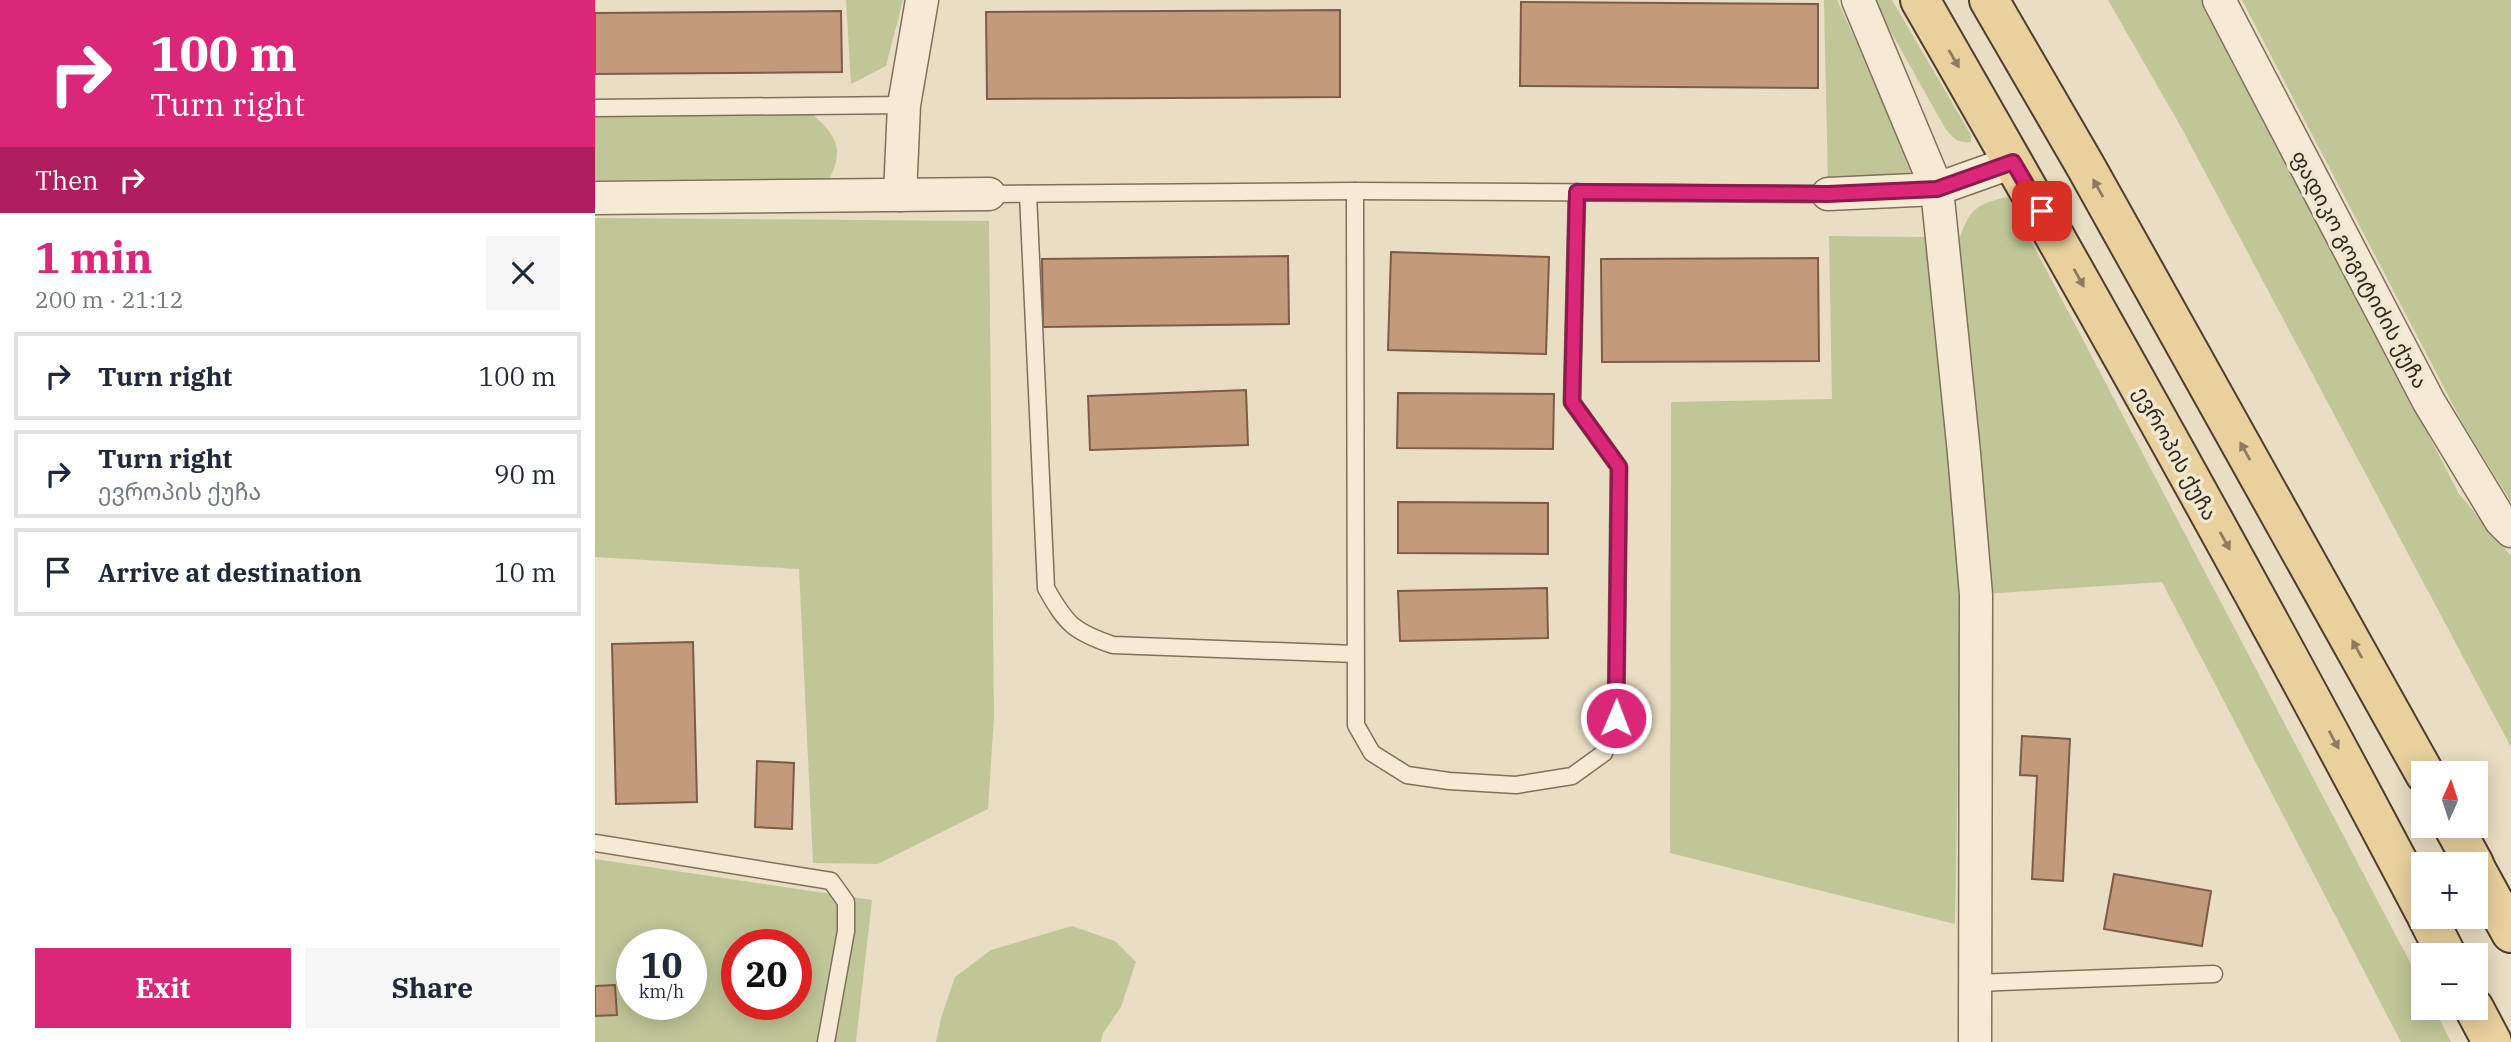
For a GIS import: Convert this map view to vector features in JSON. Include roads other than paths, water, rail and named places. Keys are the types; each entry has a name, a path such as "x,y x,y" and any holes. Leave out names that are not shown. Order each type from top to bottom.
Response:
{"main road":[{"name":"ევროპის ქუჩა","path":"1920,0 2304,682 2411,886"},
{"path":"1989,0 2418,761"},
{"path":"2488,891 2511,933"},
{"path":"2481,1020 2492,1042"}],"street":[{"path":"900,195 904,105 922,0"},
{"path":"1858,0 1937,189 1976,595 1976,1042"},
{"name":"ფადიკო გოგიტიძის ქუჩა","path":"2219,0 2429,402 2501,521 2511,531"},
{"path":"1828,194 1937,189 2013,162"},
{"path":"595,198 989,194"}],"lane":[{"path":"595,108 904,105"},
{"path":"1355,191 1356,725 1372,753 1407,775 1449,782 1515,785 1572,776 1604,753 1616,718 1619,467 1572,402 1577,192"},
{"path":"989,194 1355,191 1828,194"},
{"path":"1028,194 1046,588 1059,612 1083,635 1113,645 1355,654"},
{"path":"595,844 831,881 846,902 846,931 826,1042"},
{"path":"1975,983 2214,974"}]}
